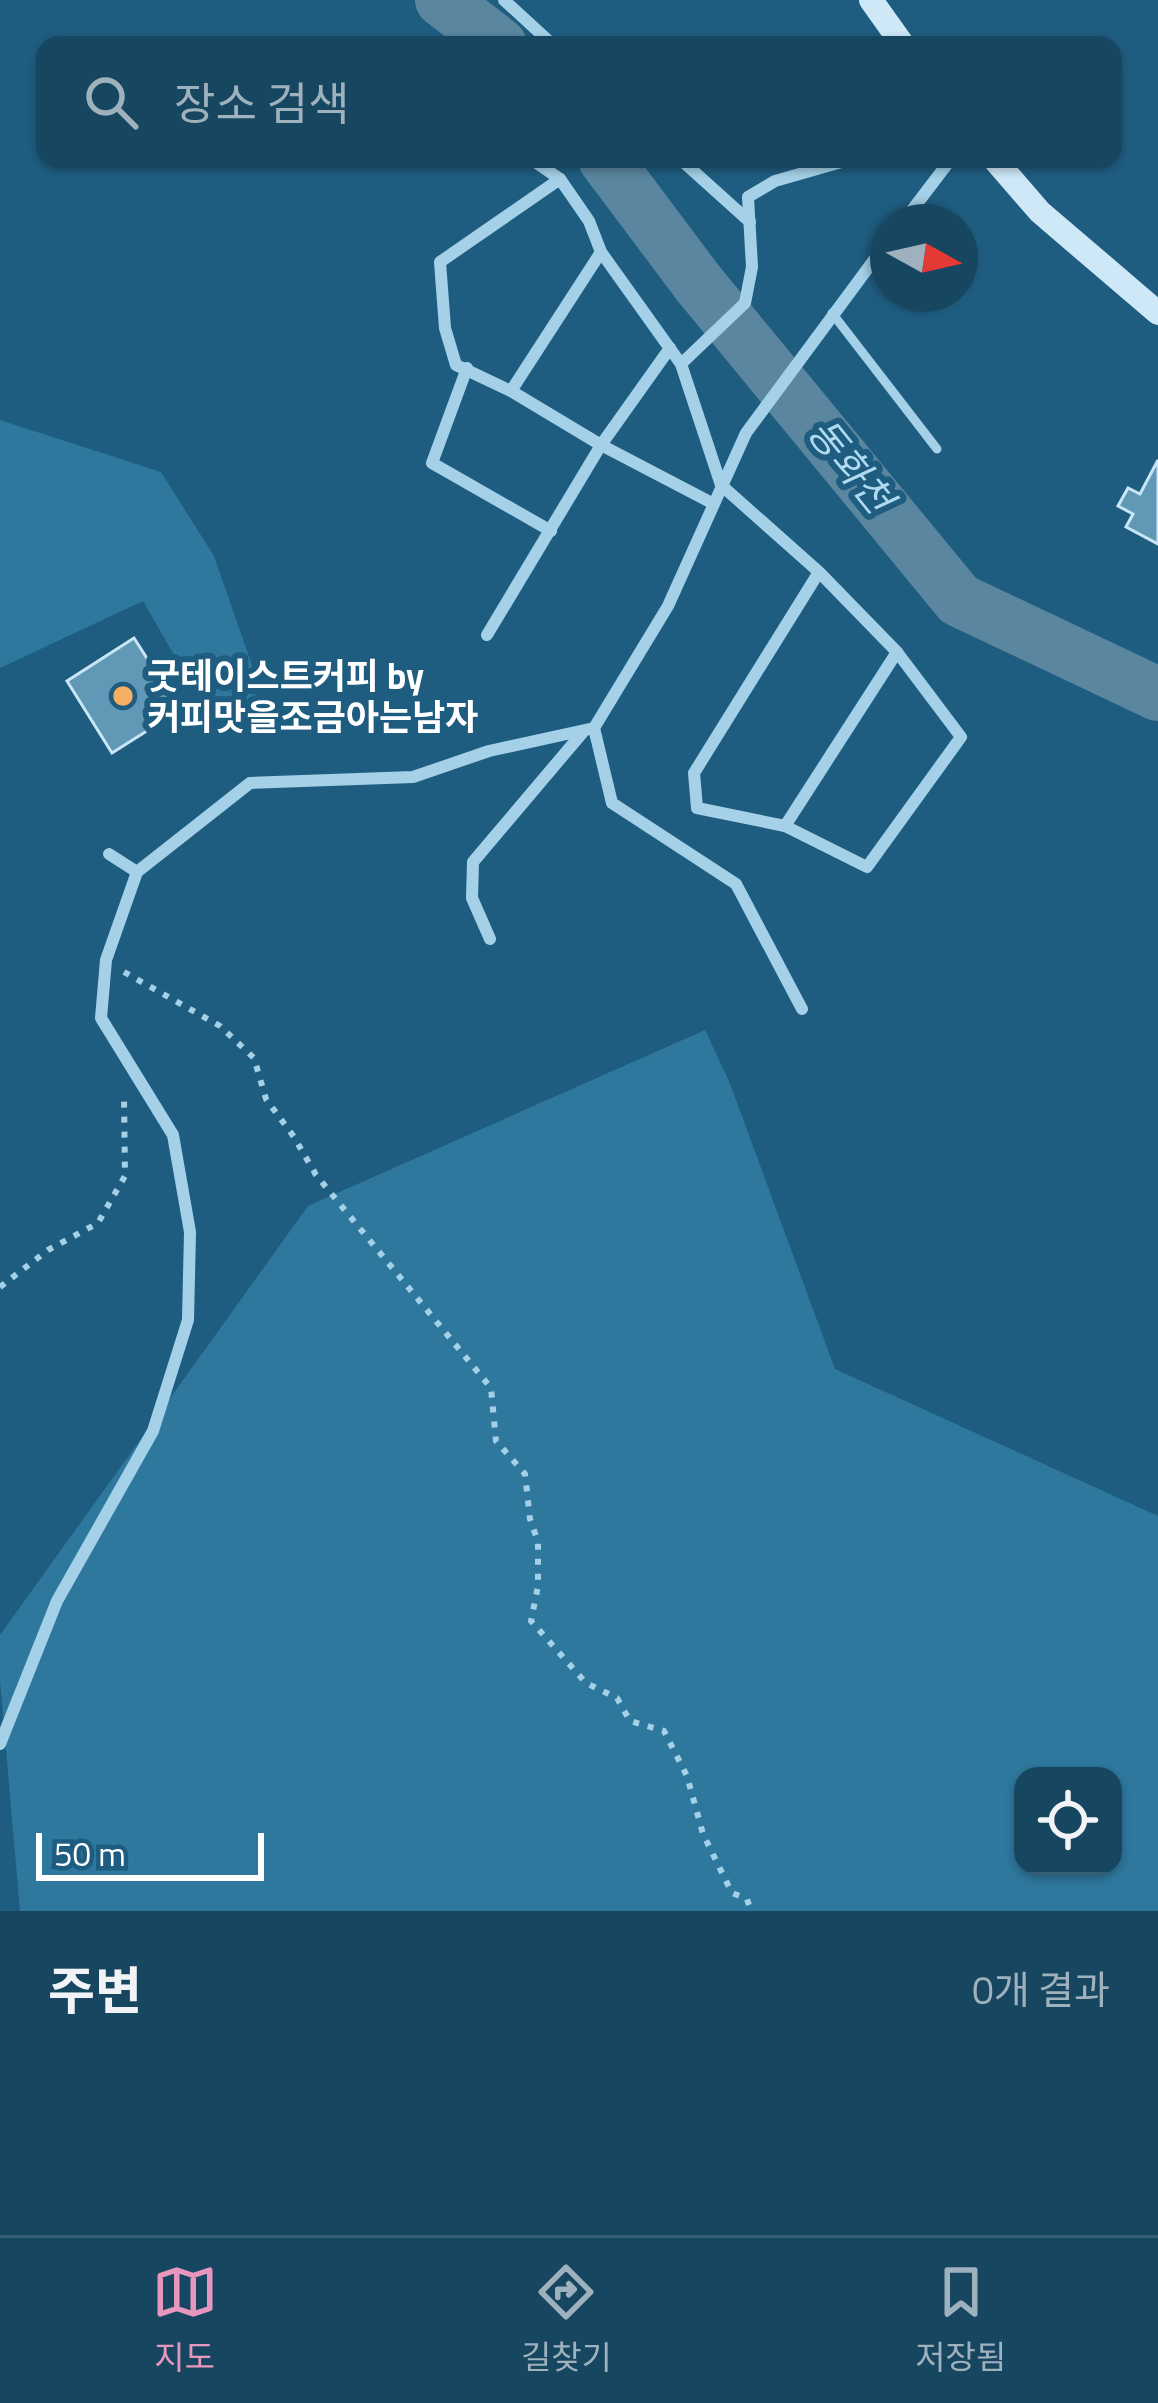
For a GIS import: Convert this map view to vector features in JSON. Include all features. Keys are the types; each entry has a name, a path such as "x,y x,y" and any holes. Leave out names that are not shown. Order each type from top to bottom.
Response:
{"main road":[{"path":"871,0 897,36"},
{"path":"1002,168 1040,212 1158,313"}],"street":[{"path":"504,0 544,36"},
{"path":"544,168 560,179 589,221 601,252 681,364 721,485 819,572 896,652 961,736 867,867 785,826 697,808 694,773 819,572"},
{"path":"690,168 750,223"},
{"path":"681,364 743,305 752,267 748,196 775,181 820,168"},
{"path":"916,204 944,168"},
{"path":"560,179 440,262 445,328 462,367 712,503"},
{"path":"511,391 601,252"},
{"path":"490,939 472,898 473,862 589,729 668,606 746,433 870,264"},
{"path":"487,635 601,445 670,348"},
{"path":"462,367 432,463 551,531"},
{"path":"785,826 896,652"},
{"path":"0,1744 57,1601 153,1431 188,1320 190,1232 172,1135 101,1018 106,960 137,872 250,783 413,777 489,751 589,729"},
{"path":"589,729 612,803 736,884 802,1009"},
{"path":"109,854 137,872"}],"lane":[{"path":"832,313 937,449"}],"path":[{"path":"106,960 220,1026 254,1058 266,1100 316,1175 490,1388 496,1441 525,1474 538,1542 538,1586 531,1621 586,1683 617,1698 630,1720 664,1731 687,1776 703,1834 732,1893 747,1899 751,1911"},
{"path":"0,1287 49,1250 98,1223 125,1176 122,1085"}],"shaded area":[{"path":"0,420 161,472 214,556 261,691 221,737 143,601 0,668"},
{"path":"705,1030 729,1081 835,1369 1158,1516 1158,1911 20,1911 0,1635 308,1206"}],"building":[{"path":"1158,460 1158,544 1126,527 1133,514 1118,506 1128,488 1140,494"},
{"name":"굿테이스트커피 by 커피맛을조금아는남자","path":"134,638 180,710 112,753 67,681"}],"waterway":[{"name":"동화천","path":"442,0 488,36"},
{"name":"동화천","path":"612,168 698,283 959,600 1158,694"}],"place":[{"name":"굿테이스트커피 by 커피맛을조금아는남자","path":"123,696"}]}
